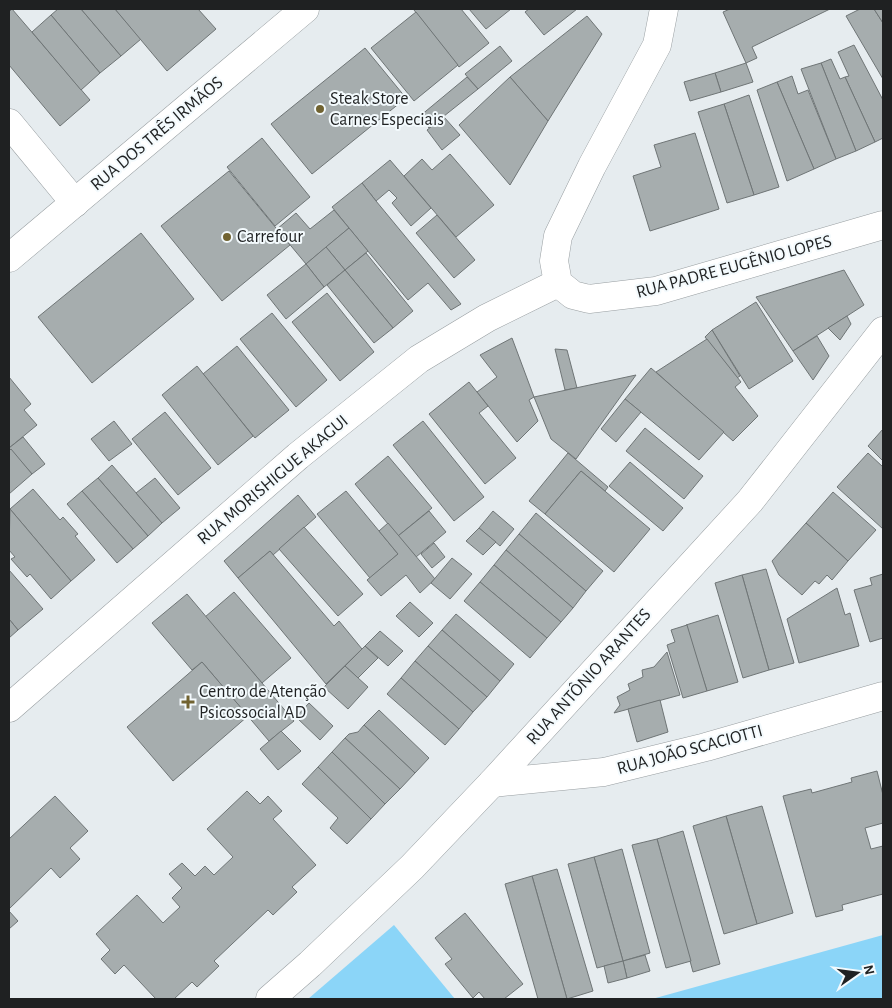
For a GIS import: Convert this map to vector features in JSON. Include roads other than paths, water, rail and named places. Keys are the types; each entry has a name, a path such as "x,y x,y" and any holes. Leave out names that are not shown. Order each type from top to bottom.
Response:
{"street":[{"name":"RUA DOS TRÊS IRMÃOS","path":"9,258 305,9"},
{"path":"558,284 554,261 558,236 592,166 657,45 664,9"},
{"path":"9,124 75,203"},
{"name":"RUA PADRE EUGÊNIO LOPES","path":"558,284 573,295 589,299 656,291 883,226"},
{"name":"RUA MORISHIGUE AKAGUI","path":"9,708 298,456 419,360 487,318 558,284"},
{"name":"RUA ANTÔNIO ARANTES","path":"270,999 310,964 412,867 492,783 750,501 883,330"},
{"name":"RUA JOÃO SCACIOTTI","path":"492,783 604,772 706,748 883,696"}],"place":[{"name":"Steak Store Carnes Especiais","path":"320,109"},
{"name":"Carrefour","path":"227,237"},
{"name":"Centro de Atenção Psicossocial AD","path":"188,702"}]}
